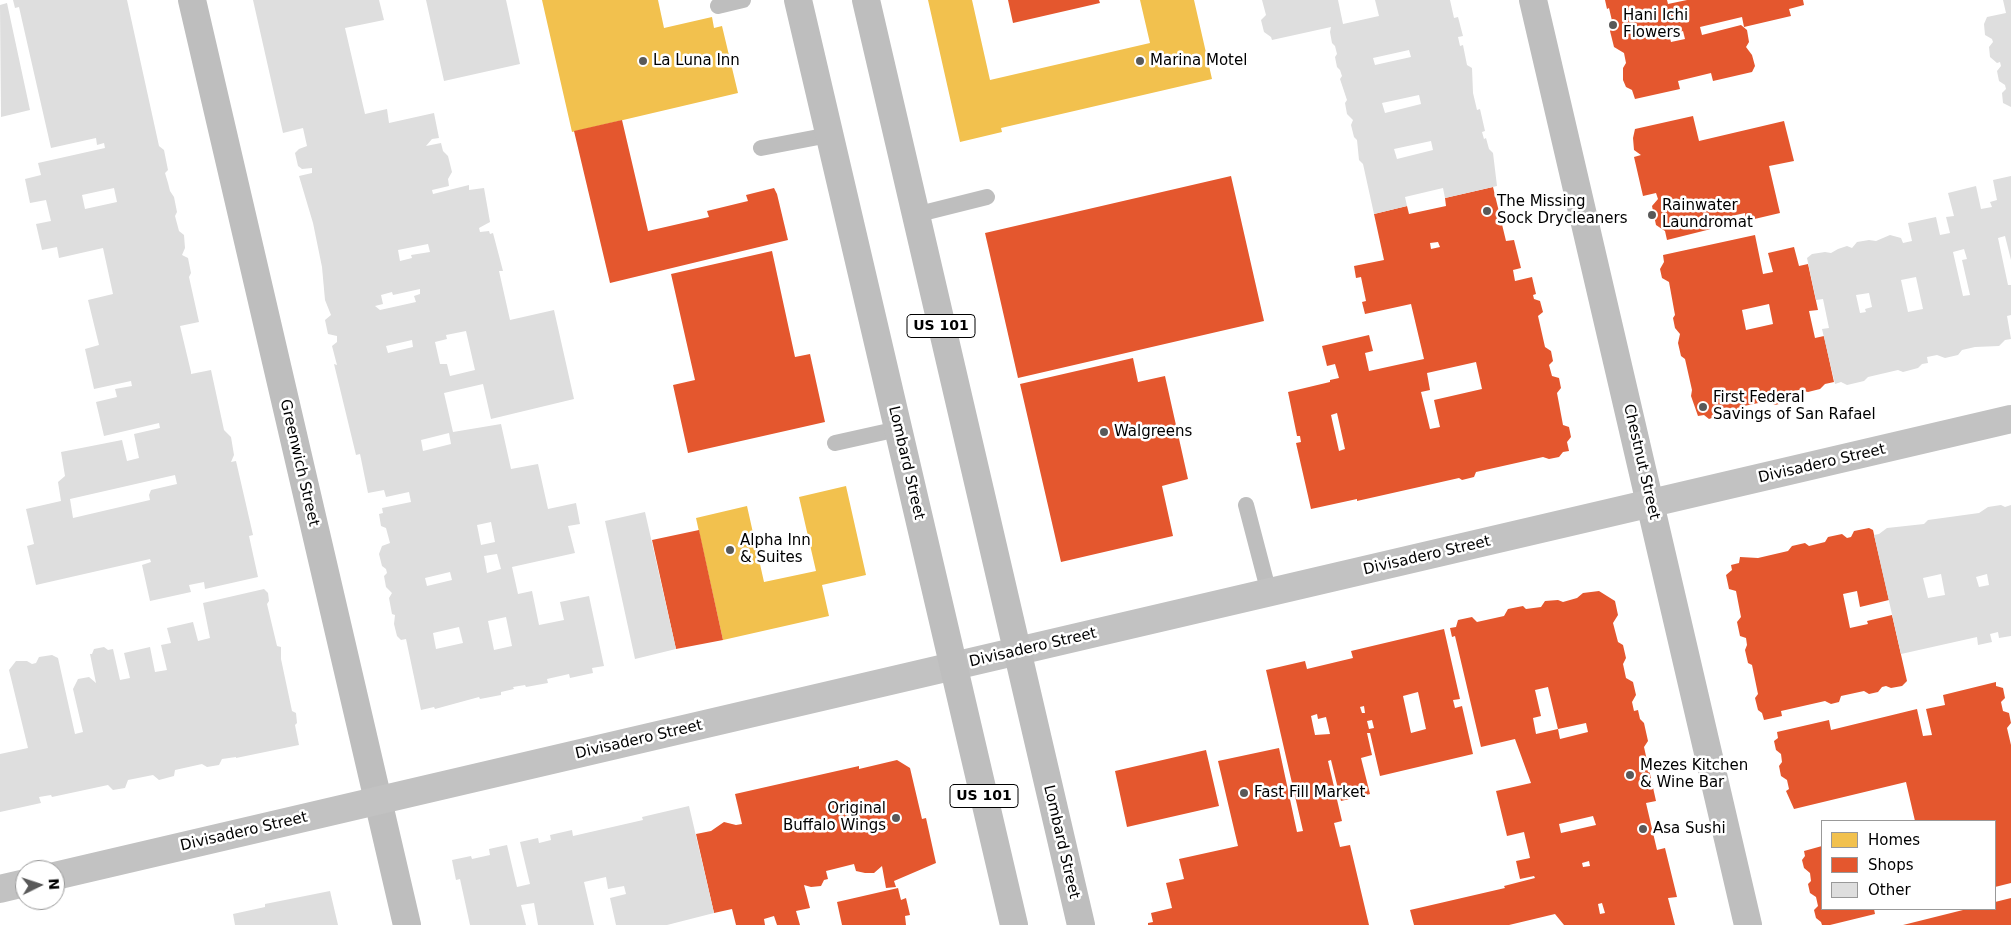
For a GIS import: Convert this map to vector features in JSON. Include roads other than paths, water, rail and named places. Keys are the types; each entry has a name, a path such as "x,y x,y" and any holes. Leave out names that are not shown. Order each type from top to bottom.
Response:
{"main road":[{"name":"Greenwich Street","path":"192,0 407,925"},
{"name":"Lombard Street","path":"798,0 1014,925"},
{"name":"Lombard Street","path":"866,0 1081,925"},
{"name":"Chestnut Street","path":"1533,0 1748,925"}],"street":[{"name":"Divisadero Street","path":"65,874 2011,420"},
{"path":"0,889 15,885"}],"lane":[{"path":"718,6 743,0"},
{"path":"761,148 829,135"},
{"path":"915,215 987,197"},
{"path":"835,443 898,428"},
{"path":"1246,505 1268,593"}],"place":[{"name":"Hani Ichi Flowers","path":"1613,25"},
{"name":"La Luna Inn","path":"643,61"},
{"name":"Marina Motel","path":"1140,61"},
{"name":"The Missing Sock Drycleaners","path":"1487,211"},
{"name":"Rainwater Laundromat","path":"1652,215"},
{"name":"First Federal Savings of San Rafael","path":"1703,407"},
{"name":"Walgreens","path":"1104,432"},
{"name":"Alpha Inn & Suites","path":"730,550"},
{"name":"Mezes Kitchen & Wine Bar","path":"1630,775"},
{"name":"Fast Fill Market","path":"1244,793"},
{"name":"Original Buffalo Wings","path":"896,818"},
{"name":"Asa Sushi","path":"1643,829"}]}
